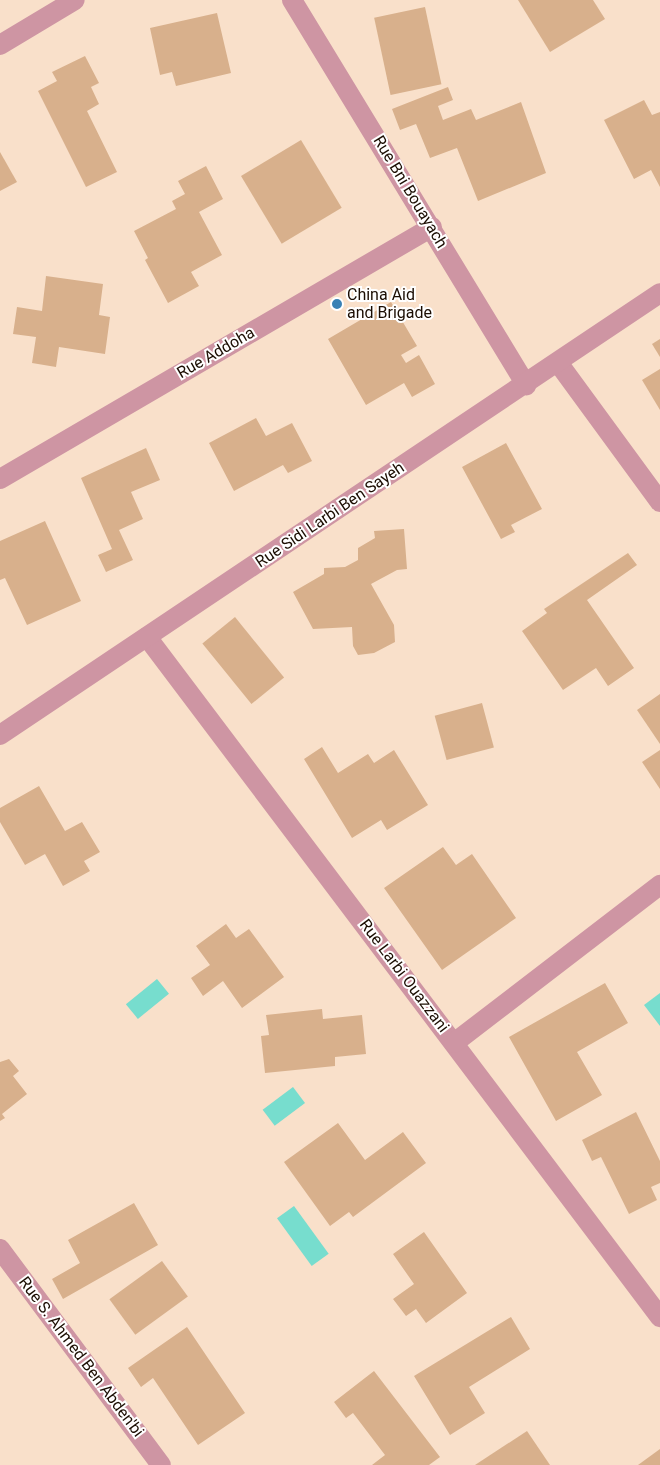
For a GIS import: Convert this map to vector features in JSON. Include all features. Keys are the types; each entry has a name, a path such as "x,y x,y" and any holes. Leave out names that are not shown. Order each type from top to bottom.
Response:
{"street":[{"path":"0,45 75,0"},
{"name":"Rue Bni Bouayach","path":"292,0 432,227 526,385"},
{"name":"Rue Addoha","path":"0,479 432,227"},
{"name":"Rue Sidi Larbi Ben Sayeh","path":"0,735 559,364 660,294"},
{"path":"559,364 660,502"},
{"name":"Rue Larbi Ouazzani","path":"147,637 660,1317"},
{"path":"454,1043 660,885"},
{"name":"Rue S. Ahmed Ben Abden'bi","path":"0,1249 161,1465"}],"water":[{"path":"157,979 169,994 138,1019 126,1004"},
{"path":"660,993 660,1026 644,1005"},
{"path":"293,1087 305,1103 275,1126 263,1110"},
{"path":"294,1206 329,1254 312,1266 277,1218"}],"building":[{"path":"518,0 593,0 605,19 550,52"},
{"path":"425,7 441,84 391,95 374,18"},
{"path":"217,13 231,73 176,86 172,72 160,75 150,28"},
{"path":"85,56 99,83 91,87 99,104 87,111 117,172 86,187 38,91 57,81 52,72"},
{"path":"448,87 453,100 438,106 443,120 471,109 476,120 521,102 546,173 478,201 457,148 430,158 416,124 400,130 392,109"},
{"path":"644,100 652,115 660,112 660,187 651,170 634,179 604,120"},
{"path":"301,140 342,208 282,244 241,176"},
{"path":"0,152 17,182 0,191"},
{"path":"206,166 223,199 199,212 222,255 191,272 199,286 168,303 145,260 148,258 134,231 176,209 172,201 185,194 178,181"},
{"path":"46,276 103,284 99,315 110,317 105,354 59,347 56,367 32,363 36,337 13,334 17,307 42,311"},
{"path":"391,302 417,346 401,355 406,363 419,355 435,384 412,397 404,383 366,405 328,339"},
{"path":"660,339 660,357 652,344"},
{"path":"660,369 660,410 642,380"},
{"path":"256,418 266,436 292,423 312,461 288,473 283,465 234,491 209,443"},
{"path":"506,443 542,509 511,525 515,532 501,539 462,467"},
{"path":"146,448 160,480 131,492 143,519 119,530 133,560 106,572 98,555 112,549 81,478"},
{"path":"45,521 81,601 27,625 5,578 0,580 0,541"},
{"path":"404,529 407,569 397,570 371,584 394,625 395,642 374,653 358,655 353,646 352,627 313,629 293,592 324,574 324,568 345,567 358,560 358,548 375,538 374,531"},
{"path":"628,553 637,565 587,600 634,668 608,686 596,668 563,690 522,631 547,613 544,609"},
{"path":"235,617 284,678 251,704 202,643"},
{"path":"660,694 660,744 637,710"},
{"path":"482,703 494,747 447,760 435,716"},
{"path":"322,747 338,773 368,754 374,763 394,750 428,805 387,830 381,820 352,838 304,759"},
{"path":"660,750 660,789 642,762"},
{"path":"39,786 65,831 82,822 100,852 84,861 90,871 63,886 45,854 25,865 0,822 0,808"},
{"path":"443,847 456,865 472,854 516,918 442,970 384,888"},
{"path":"226,924 236,938 249,929 284,977 242,1008 223,981 203,996 191,978 210,965 196,946"},
{"path":"605,983 628,1023 577,1052 602,1095 556,1121 509,1037"},
{"path":"322,1009 323,1019 362,1015 366,1054 335,1057 335,1066 265,1073 261,1036 269,1035 266,1015"},
{"path":"9,1059 19,1071 13,1076 27,1094 2,1114 5,1118 0,1121 0,1062"},
{"path":"636,1112 660,1161 660,1183 651,1187 657,1200 629,1214 601,1157 592,1161 582,1140"},
{"path":"338,1123 365,1160 403,1132 426,1163 353,1217 349,1212 330,1226 284,1162"},
{"path":"134,1203 158,1245 63,1299 52,1279 80,1263 68,1240"},
{"path":"424,1232 467,1293 426,1323 416,1309 406,1316 393,1299 414,1284 393,1254"},
{"path":"162,1261 188,1297 135,1335 109,1299"},
{"path":"511,1317 530,1349 469,1387 485,1413 450,1435 414,1376"},
{"path":"187,1327 245,1413 198,1445 153,1378 141,1387 128,1368"},
{"path":"374,1371 440,1457 429,1465 372,1465 385,1455 353,1413 346,1418 334,1402"},
{"path":"527,1431 550,1465 475,1465"},
{"path":"660,1449 660,1465 638,1465"}],"place":[{"name":"China Aid and Brigade","path":"337,304"}]}
